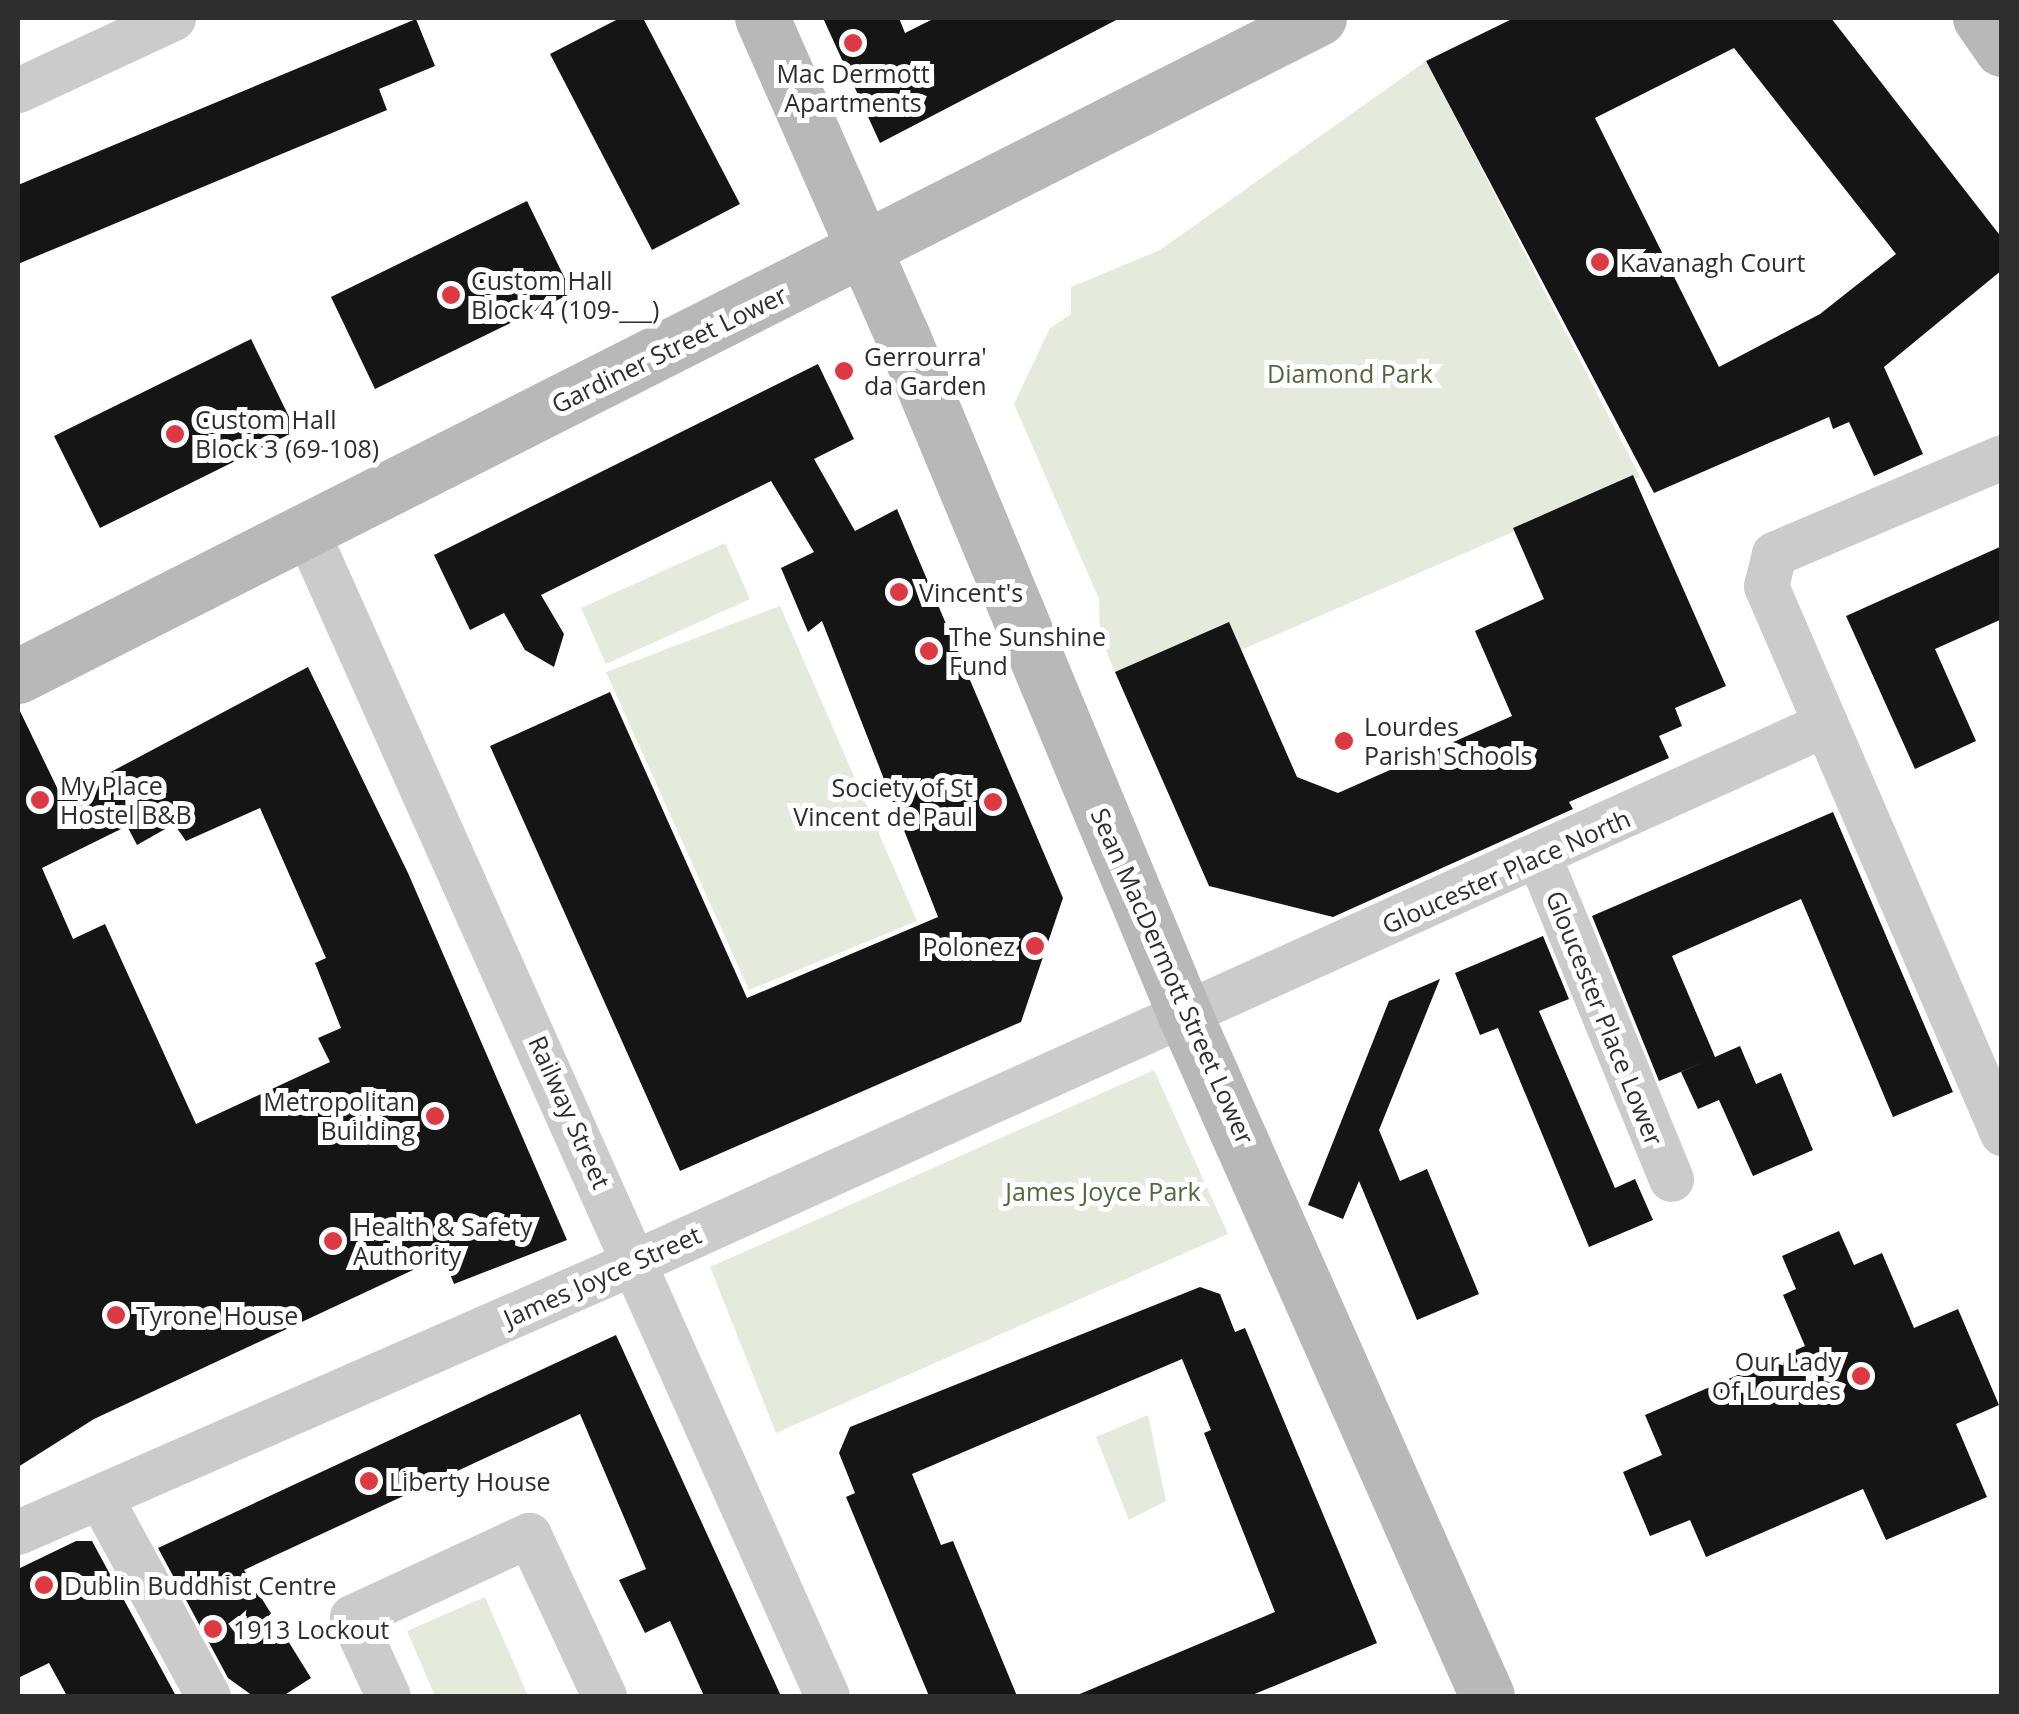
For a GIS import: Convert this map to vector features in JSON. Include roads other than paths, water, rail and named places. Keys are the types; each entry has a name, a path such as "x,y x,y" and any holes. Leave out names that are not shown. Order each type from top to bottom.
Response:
{"street":[{"path":"18,90 173,18"},
{"name":"Sean MacDermott Street Lower","path":"762,18 1185,1016 1488,1696"},
{"name":"Gardiner Street Lower","path":"18,676 864,252 1318,18"},
{"path":"1980,18 2002,49"},
{"path":"2002,457 1774,554 1766,586 2002,1134"},
{"name":"Railway Street","path":"306,530 637,1262 827,1696"},
{"name":"Gloucester Place North","path":"1185,1016 1825,724"},
{"name":"Gloucester Place Lower","path":"1539,856 1671,1180"},
{"name":"James Joyce Street","path":"18,1532 637,1262 1185,1016"},
{"path":"100,1496 208,1696"},
{"path":"388,1696 352,1617 530,1534 604,1696"}],"place":[{"name":"Mac Dermott Apartments","path":"853,43"},
{"name":"Kavanagh Court","path":"1600,262"},
{"name":"Custom Hall Block 4 (109-___)","path":"451,295"},
{"name":"Gerrourra' da Garden","path":"844,371"},
{"name":"Custom Hall Block 3 (69-108)","path":"175,434"},
{"name":"Vincent's","path":"899,592"},
{"name":"The Sunshine Fund","path":"929,651"},
{"name":"Lourdes Parish Schools","path":"1344,741"},
{"name":"My Place Hostel B&B","path":"40,800"},
{"name":"Society of St Vincent de Paul","path":"993,802"},
{"name":"Polonez","path":"1035,946"},
{"name":"Metropolitan Building","path":"435,1116"},
{"name":"Health & Safety Authority","path":"333,1241"},
{"name":"Tyrone House","path":"116,1315"},
{"name":"Our Lady Of Lourdes","path":"1861,1376"},
{"name":"Liberty House","path":"369,1481"},
{"name":"Dublin Buddhist Centre","path":"44,1585"},
{"name":"1913 Lockout","path":"213,1629"}],"park label":[{"name":"Diamond Park","path":"1350,373"},
{"name":"James Joyce Park","path":"1103,1191"}]}
